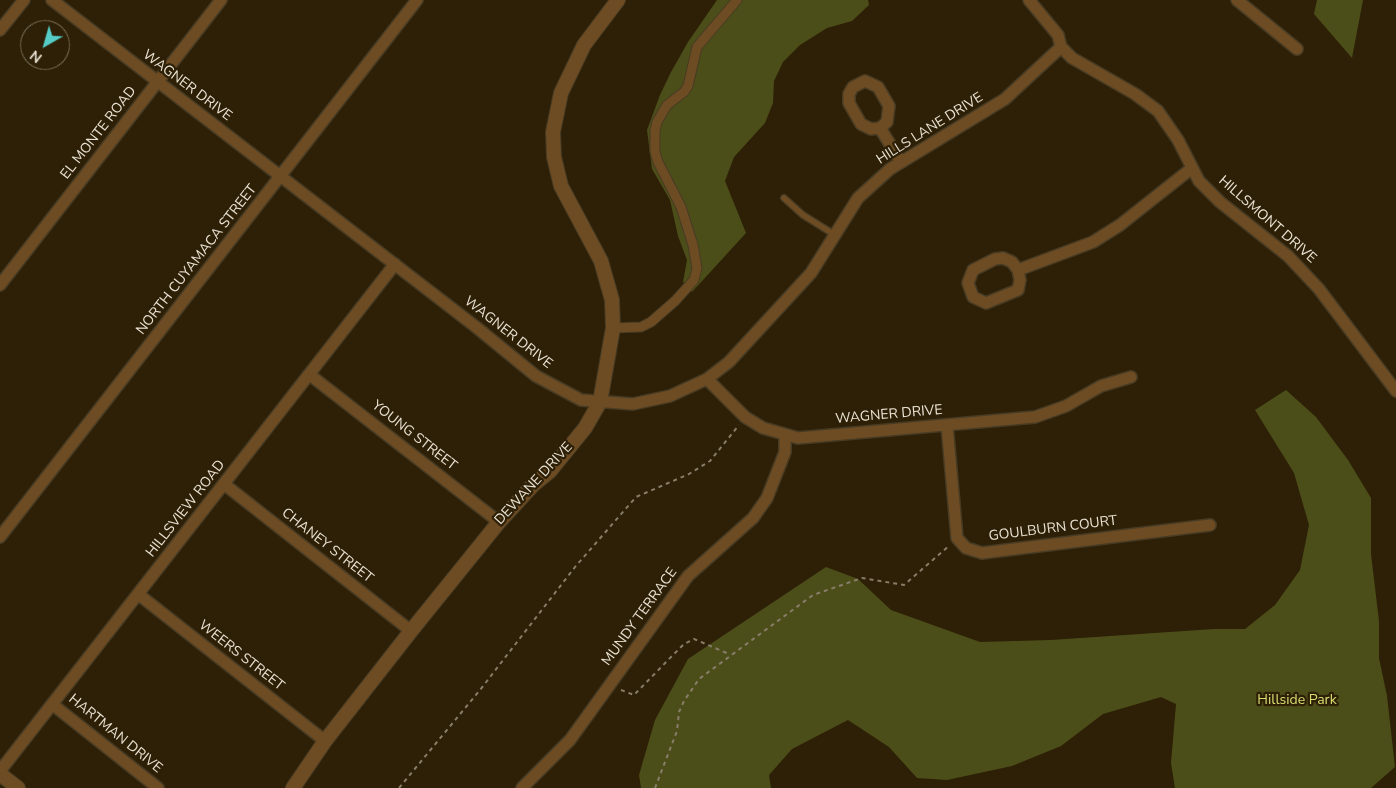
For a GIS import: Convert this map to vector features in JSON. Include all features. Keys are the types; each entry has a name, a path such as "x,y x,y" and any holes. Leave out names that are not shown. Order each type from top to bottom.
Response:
{"street":[{"path":"0,30 24,0"},
{"name":"WAGNER DRIVE","path":"52,0 281,176 536,376 581,400 633,404 656,401 707,379 745,417 763,428 785,436 798,438 1034,417 1066,406 1101,386 1131,377"},
{"name":"EL MONTE ROAD","path":"0,285 221,0"},
{"name":"NORTH CUYAMACA STREET","path":"0,537 417,0"},
{"name":"DEWANE DRIVE","path":"293,788 325,741 411,631 499,522 533,485 550,470 585,428 600,402 613,328 613,307 606,273 597,251 565,196 556,167 553,140 555,114 562,90 584,45 618,0"},
{"path":"613,328 641,327 651,322 676,301 694,280 697,268 693,245 681,207 658,162 655,152 655,131 657,122 667,105 684,92 688,86 697,47 737,0"},
{"name":"HILLSMONT DRIVE","path":"1029,0 1058,35 1061,47 1072,58 1135,94 1158,111 1178,140 1200,181 1220,202 1288,256 1319,289 1396,391"},
{"path":"1237,0 1297,49"},
{"name":"HILLS LANE DRIVE","path":"707,379 729,362 785,304 811,273 858,198 890,169 1005,99 1061,47"},
{"path":"880,128 901,162"},
{"path":"1018,270 1092,242 1120,225 1192,168"},
{"path":"1003,258 1012,262 1018,270 1020,280 1018,290 986,303 973,297 968,283 969,275 973,270 995,259 1003,258"},
{"name":"HILLSVIEW ROAD","path":"0,772 310,375 394,264"},
{"name":"YOUNG STREET","path":"310,375 499,522"},
{"path":"947,425 957,538"},
{"name":"MUNDY TERRACE","path":"522,788 570,740 688,576 753,518 767,498 784,452 785,436"},
{"name":"CHANEY STREET","path":"224,484 411,631"},
{"name":"GOULBURN COURT","path":"957,538 966,548 982,553 1210,525"},
{"name":"WEERS STREET","path":"138,594 325,741"},
{"name":"HARTMAN DRIVE","path":"52,704 158,788"},
{"path":"0,772 18,788"}],"lane":[{"path":"784,198 803,214 835,235"}],"path":[{"path":"399,788 480,690 575,568 636,497 689,474 710,461 745,417"},
{"path":"655,788 677,731 679,712 684,700 699,678 813,595 862,578 904,585 957,538"},
{"path":"609,685 634,695 684,644 694,639 730,654"}],"green space":[{"path":"717,0 868,0 869,5 852,21 827,28 800,45 783,62 774,81 773,103 765,123 734,157 725,181 746,233 692,292 683,282 687,260 678,236 670,200 652,169 647,130 671,72 688,42"},
{"path":"1317,0 1363,0 1352,58 1314,14"},
{"name":"Hillside Park","path":"1286,390 1316,417 1348,460 1371,498 1371,554 1379,621 1379,658 1387,696 1395,767 1371,788 1175,788 1171,763 1176,704 1161,697 1103,714 1061,746 1012,766 947,780 917,778 889,747 848,720 792,749 769,775 771,788 641,788 639,775 655,720 688,659 826,567 858,579 891,610 980,642 1051,640 1214,629 1245,629 1275,605 1300,570 1309,525 1294,473 1255,410"}]}
